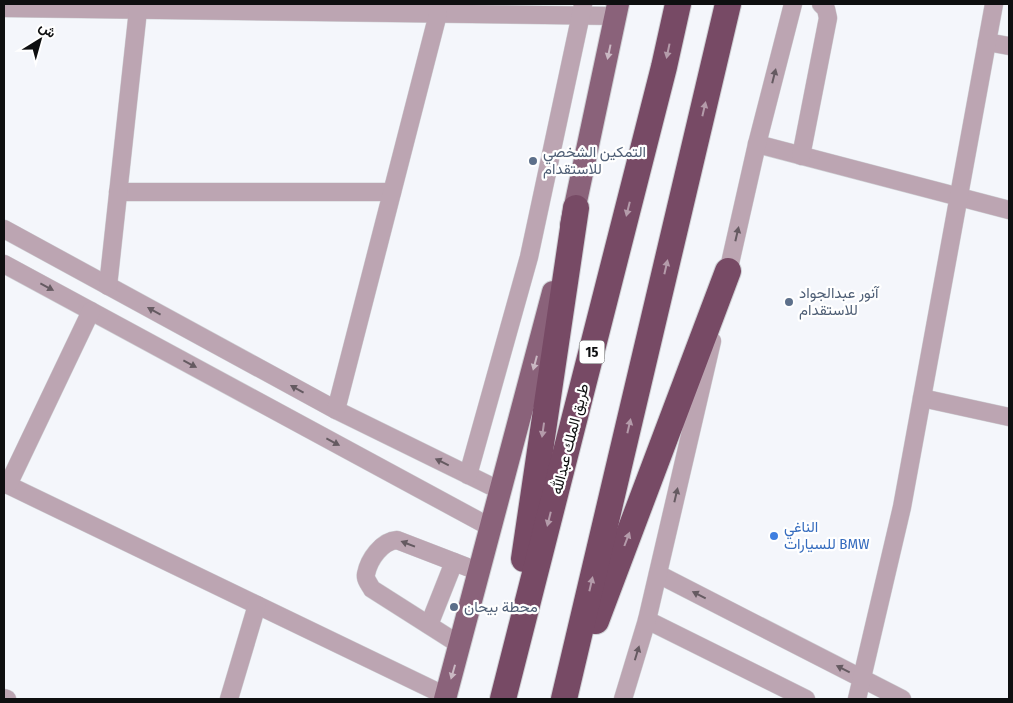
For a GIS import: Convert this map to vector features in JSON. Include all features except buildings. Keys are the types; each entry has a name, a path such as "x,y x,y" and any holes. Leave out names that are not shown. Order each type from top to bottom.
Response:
{"highway":[{"name":"طريق الملك عبدالله","path":"503,699 664,67 678,4"},
{"path":"566,699 728,4"},
{"path":"503,699 576,208"},
{"path":"566,699 728,271"}],"main road":[{"path":"445,698 576,208 617,10"}],"street":[{"path":"623,699 647,620 757,144 793,4"},
{"path":"801,156 828,18 826,9 821,4"},
{"path":"857,699 902,506 994,4"},
{"path":"4,8 438,14 617,10"},
{"path":"108,286 138,10"},
{"path":"468,475 529,257 582,10"},
{"path":"336,410 438,14"},
{"path":"987,42 1009,46"},
{"path":"757,144 1009,210"},
{"path":"118,192 392,192"},
{"path":"4,229 336,410 501,491"},
{"path":"4,264 490,528"},
{"path":"91,311 6,484 445,698"},
{"path":"922,398 1009,417"},
{"path":"460,645 372,589 367,581 366,574 380,546 388,541 397,540 480,572"},
{"path":"429,625 454,562"},
{"path":"658,574 902,699"},
{"path":"229,699 257,605"},
{"path":"647,620 806,699"}],"place":[{"name":"التمكين الشخصي للاستقدام","path":"533,161"},
{"name":"آنور عبدالجواد للاستقدام","path":"789,302"},
{"name":"الناغي للسيارات BMW","path":"774,536"},
{"name":"محطة بيحان","path":"454,607"}]}
